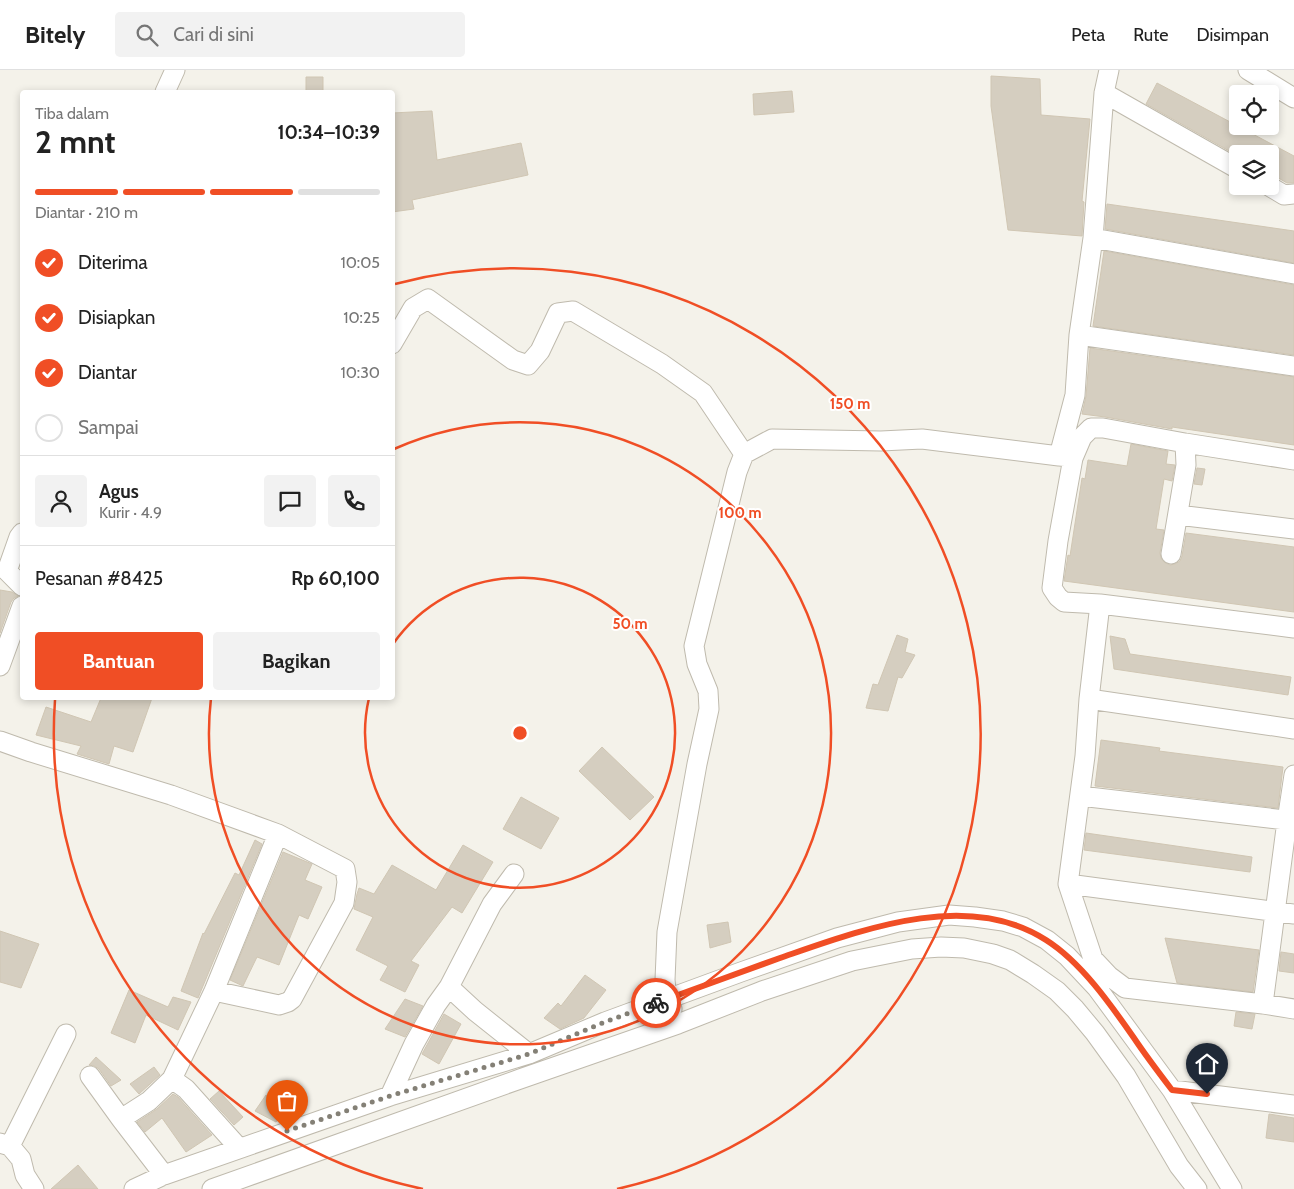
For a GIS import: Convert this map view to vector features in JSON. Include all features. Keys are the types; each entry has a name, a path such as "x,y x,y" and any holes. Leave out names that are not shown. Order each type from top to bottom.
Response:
{"street":[{"path":"166,90 175,70"},
{"path":"1109,70 1104,93 1093,238 1078,335 1076,395 1066,457 1052,588 1058,598 1064,602 1100,604 1294,628"},
{"path":"1248,70 1276,78 1294,98"},
{"path":"1104,93 1229,164"},
{"path":"1279,192 1284,195 1294,194"},
{"path":"1093,238 1294,274"},
{"path":"395,339 413,308 428,299 513,360 528,365 540,351 558,313 573,312 662,364 704,394 744,454"},
{"path":"1078,335 1294,366"},
{"path":"1066,457 1090,428 1103,428 1185,444 1294,460"},
{"path":"678,1023 668,1000 664,980 667,932 709,709 708,691 697,664 694,646 737,472 744,454 772,439 881,441 922,439 1066,457"},
{"path":"1171,554 1186,465 1185,444"},
{"path":"1178,515 1294,529"},
{"path":"20,536 8,571 20,584"},
{"path":"1100,604 1080,796 1068,884 1093,959 1109,976 1125,988 1294,1009"},
{"path":"0,666 20,611"},
{"path":"1089,699 1294,729"},
{"path":"0,740 31,752 171,795 278,834 344,869 347,882 344,903 292,999 279,1005 214,992"},
{"path":"1263,1004 1275,912 1290,821 1294,775"},
{"path":"1080,796 1290,821"},
{"path":"122,1119 149,1101 172,1079 214,992 278,834"},
{"path":"390,1096 414,1044 448,987 492,904 514,874"},
{"path":"1068,884 1294,914"},
{"path":"134,1189 164,1175 390,1096 529,1054 605,1022 837,938 898,922 949,916 975,917 1023,927 1047,940 1067,956 1097,988 1172,1090 1232,1189"},
{"path":"212,1189 852,960 912,949 941,947 964,948 1010,960 1057,991 1076,1009 1126,1076 1179,1166 1197,1189"},
{"path":"448,987 529,1054"},
{"path":"34,1189 25,1175 21,1159 5,1145 66,1034"},
{"path":"90,1076 164,1175"},
{"path":"172,1079 186,1090 239,1148"},
{"path":"1172,1090 1294,1105"}],"building":[{"path":"991,76 1040,79 1041,115 1090,119 1082,201 1084,202 1082,236 1008,230 991,106"},
{"path":"306,77 323,77 323,90 306,90"},
{"path":"1157,83 1229,121 1229,135 1255,135 1273,145 1229,145 1229,151 1146,104"},
{"path":"792,91 794,112 754,115 753,94"},
{"path":"432,111 437,160 521,143 528,175 412,200 414,209 395,212 395,113"},
{"path":"1279,148 1294,156 1294,183 1287,183 1279,178"},
{"path":"1107,204 1294,231 1294,263 1105,229"},
{"path":"1104,251 1294,285 1294,355 1093,326"},
{"path":"1090,348 1294,377 1294,445 1172,427 1172,429 1082,414 1086,396"},
{"path":"1131,444 1168,451 1166,464 1175,465 1172,481 1164,479 1156,529 1164,530 1160,553 1164,562 1170,565 1180,561 1186,533 1294,547 1294,612 1064,581 1068,555 1070,556 1082,478 1085,479 1088,460 1127,466"},
{"path":"1197,468 1205,469 1202,485 1194,484"},
{"path":"0,590 12,592 18,596 11,602 0,633"},
{"path":"897,635 908,639 905,652 915,655 902,678 898,677 888,711 866,708 873,684 878,685"},
{"path":"1110,636 1125,639 1130,654 1291,677 1288,695 1114,669"},
{"path":"100,700 151,700 133,752 114,746 109,764 77,754 81,746 36,735 46,707 91,722"},
{"path":"1101,740 1160,748 1159,751 1283,767 1278,808 1095,786"},
{"path":"602,747 654,797 630,820 579,771"},
{"path":"521,797 559,818 541,849 503,829"},
{"path":"1086,833 1252,857 1250,872 1084,850"},
{"path":"255,840 262,844 198,998 181,991 203,933 235,873 239,875"},
{"path":"463,845 493,862 462,913 452,907 411,961 419,965 405,992 380,980 388,966 356,950 373,917 354,909 359,888 374,894 392,865 436,890"},
{"path":"283,852 312,864 305,880 322,887 308,919 299,915 279,965 257,957 243,986 230,980"},
{"path":"728,922 731,942 710,948 707,925"},
{"path":"0,931 39,944 21,988 0,982"},
{"path":"1165,938 1259,950 1253,992 1177,983"},
{"path":"1281,952 1294,954 1294,973 1279,971"},
{"path":"585,975 606,990 584,1018 560,1029 544,1018 558,1003 561,1006"},
{"path":"129,990 168,1007 173,997 191,1002 178,1030 146,1015 135,1043 111,1033"},
{"path":"405,999 423,1006 405,1037 385,1029"},
{"path":"1236,1012 1255,1014 1252,1029 1234,1026"},
{"path":"444,1014 461,1024 439,1064 422,1054"},
{"path":"96,1057 121,1080 111,1086 99,1069 89,1065"},
{"path":"154,1067 160,1075 139,1094 130,1084"},
{"path":"219,1091 243,1117 234,1125 210,1099"},
{"path":"173,1094 178,1097 212,1135 186,1152 162,1118 145,1132 137,1122 157,1109"},
{"path":"266,1095 287,1107 276,1122 255,1111"},
{"path":"1269,1114 1294,1118 1294,1142 1266,1138"},
{"path":"78,1165 98,1189 51,1189"}],"way so far":[{"path":"287,1131 390,1096 529,1054 656,1003"}],"route":[{"path":"656,1003 837,938 898,922 949,916 975,917 1023,927 1047,940 1067,956 1097,988 1172,1090 1207,1094"}]}
